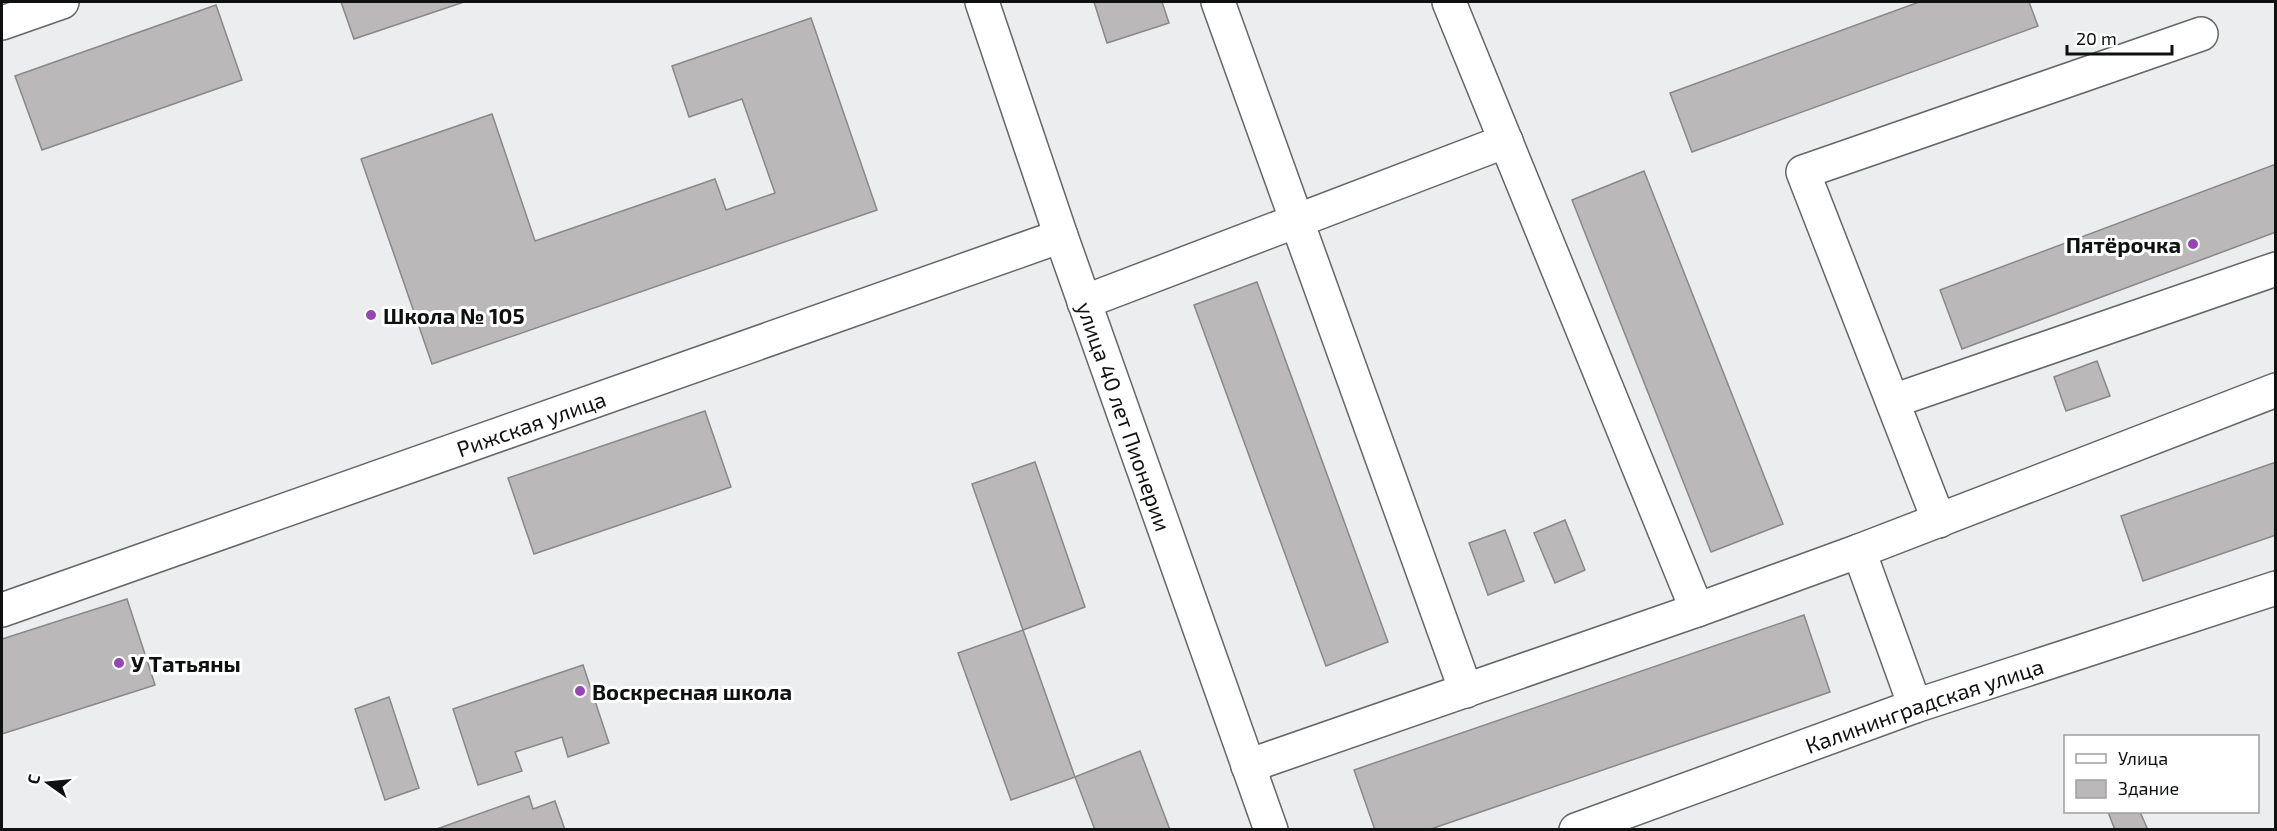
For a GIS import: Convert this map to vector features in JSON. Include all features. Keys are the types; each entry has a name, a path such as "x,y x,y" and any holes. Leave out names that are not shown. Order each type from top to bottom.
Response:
{"street":[{"path":"2,23 62,2"},
{"name":"улица 40 лет Пионерии","path":"982,2 1060,236 1270,830"},
{"path":"1218,2 1466,691"},
{"path":"1457,4 1506,141 1697,610"},
{"path":"1939,520 1803,172 2201,34"},
{"path":"1084,302 1506,141"},
{"name":"Рижская улица","path":"2,610 1060,236"},
{"path":"1893,401 2276,269"},
{"path":"1248,766 1858,552 2276,390"},
{"path":"1858,552 1915,706"},
{"name":"Калининградская улица","path":"1576,830 1915,706 2276,588"}],"building":[{"path":"341,2 464,2 354,39"},
{"path":"1094,2 1162,2 1169,23 1107,43"},
{"path":"1919,2 2029,2 2038,26 1692,152 1670,93"},
{"path":"216,5 242,80 42,150 15,76"},
{"path":"811,18 877,210 432,364 361,159 492,114 535,241 715,179 726,210 775,193 742,99 689,117 672,66"},
{"path":"2276,164 2276,232 1962,349 1940,290"},
{"path":"1644,171 1783,524 1711,552 1572,200"},
{"path":"1257,282 1388,642 1326,666 1194,305"},
{"path":"2097,361 2110,396 2066,411 2054,377"},
{"path":"705,411 731,487 534,554 508,478"},
{"path":"1035,462 1085,607 1023,630 972,484"},
{"path":"2276,462 2276,535 2143,581 2121,516"},
{"path":"1565,520 1585,570 1555,583 1534,533"},
{"path":"1505,530 1524,581 1488,595 1469,543"},
{"path":"127,599 155,685 2,734 2,639"},
{"path":"1804,615 1830,692 1428,830 1375,830 1354,770"},
{"path":"1023,630 1075,777 1011,800 958,653"},
{"path":"583,665 609,743 568,757 562,737 515,752 522,771 478,785 453,709"},
{"path":"389,697 419,788 385,800 355,709"},
{"path":"1140,751 1170,830 1095,830 1075,777"},
{"path":"529,796 533,809 555,801 565,830 434,830"},
{"path":"2108,813 2140,813 2148,830 2115,830"}],"place":[{"name":"Пятёрочка","path":"2193,244"},
{"name":"Школа № 105","path":"371,315"},
{"name":"У Татьяны","path":"119,663"},
{"name":"Воскресная школа","path":"580,691"}]}
